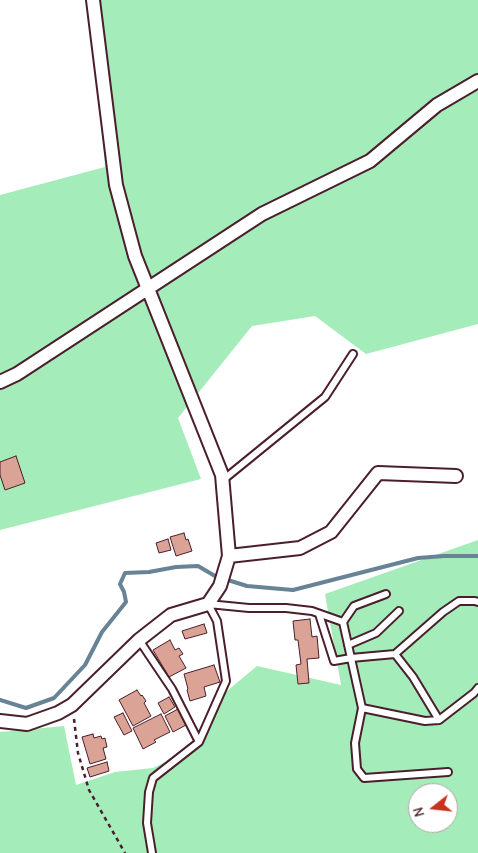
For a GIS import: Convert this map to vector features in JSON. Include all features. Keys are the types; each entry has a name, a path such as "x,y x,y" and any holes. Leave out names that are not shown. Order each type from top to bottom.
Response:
{"street":[{"path":"0,721 27,724 58,713 72,705 139,640 171,615 208,604 220,586 229,556 222,474 135,256 116,185 93,0"},
{"path":"0,382 17,374 262,214 370,161 437,105 478,81"},
{"path":"229,556 300,548 331,532 378,474 456,476"}],"lane":[{"path":"223,480 325,397 353,354"},
{"path":"386,594 354,606 343,622 362,708 354,743 357,769 364,778 448,772"},
{"path":"319,614 334,661 395,654 459,601 478,602"},
{"path":"208,604 248,608 286,608 312,612 343,622"},
{"path":"152,853 147,823 149,792 153,778 199,742 226,681 217,621 208,604"},
{"path":"348,645 376,633 399,611"},
{"path":"139,640 172,689 199,742"},
{"path":"395,654 413,678 439,720"},
{"path":"362,708 425,721 439,720 478,688"}],"path":[{"path":"72,705 78,753 89,790 125,853"}],"green space":[{"path":"91,0 478,0 478,324 366,354 315,316 252,326 178,418 201,479 0,530 0,195 105,167"},
{"path":"478,540 478,853 0,853 0,732 64,726 76,785 115,772 153,768 200,745 221,696 257,666 341,685 325,594"}],"building":[{"path":"16,456 25,483 5,490 0,475 0,462"},
{"path":"184,533 192,551 176,556 170,537"},
{"path":"168,539 171,550 159,553 156,543"},
{"path":"310,619 312,637 317,636 319,658 307,659 309,683 298,684 296,665 301,664 298,640 295,640 293,621"},
{"path":"204,624 207,633 185,639 182,631"},
{"path":"170,640 175,650 179,648 183,654 179,656 186,668 169,677 153,650"},
{"path":"214,665 220,682 204,687 206,696 190,701 184,674"},
{"path":"137,690 146,701 144,703 151,716 133,726 119,700"},
{"path":"169,697 175,707 164,714 158,703"},
{"path":"178,709 186,725 173,732 165,716"},
{"path":"123,713 132,731 124,735 114,717"},
{"path":"161,714 170,732 154,740 156,742 143,749 133,728"},
{"path":"93,734 94,738 101,736 102,739 105,738 107,747 103,748 106,759 90,764 82,737"},
{"path":"107,762 109,771 90,777 87,768"}],"waterway":[{"path":"0,700 26,708 54,698 85,665 102,632 126,602 120,584 125,573 198,566 215,576 247,586 293,590 418,558 478,556"}]}
